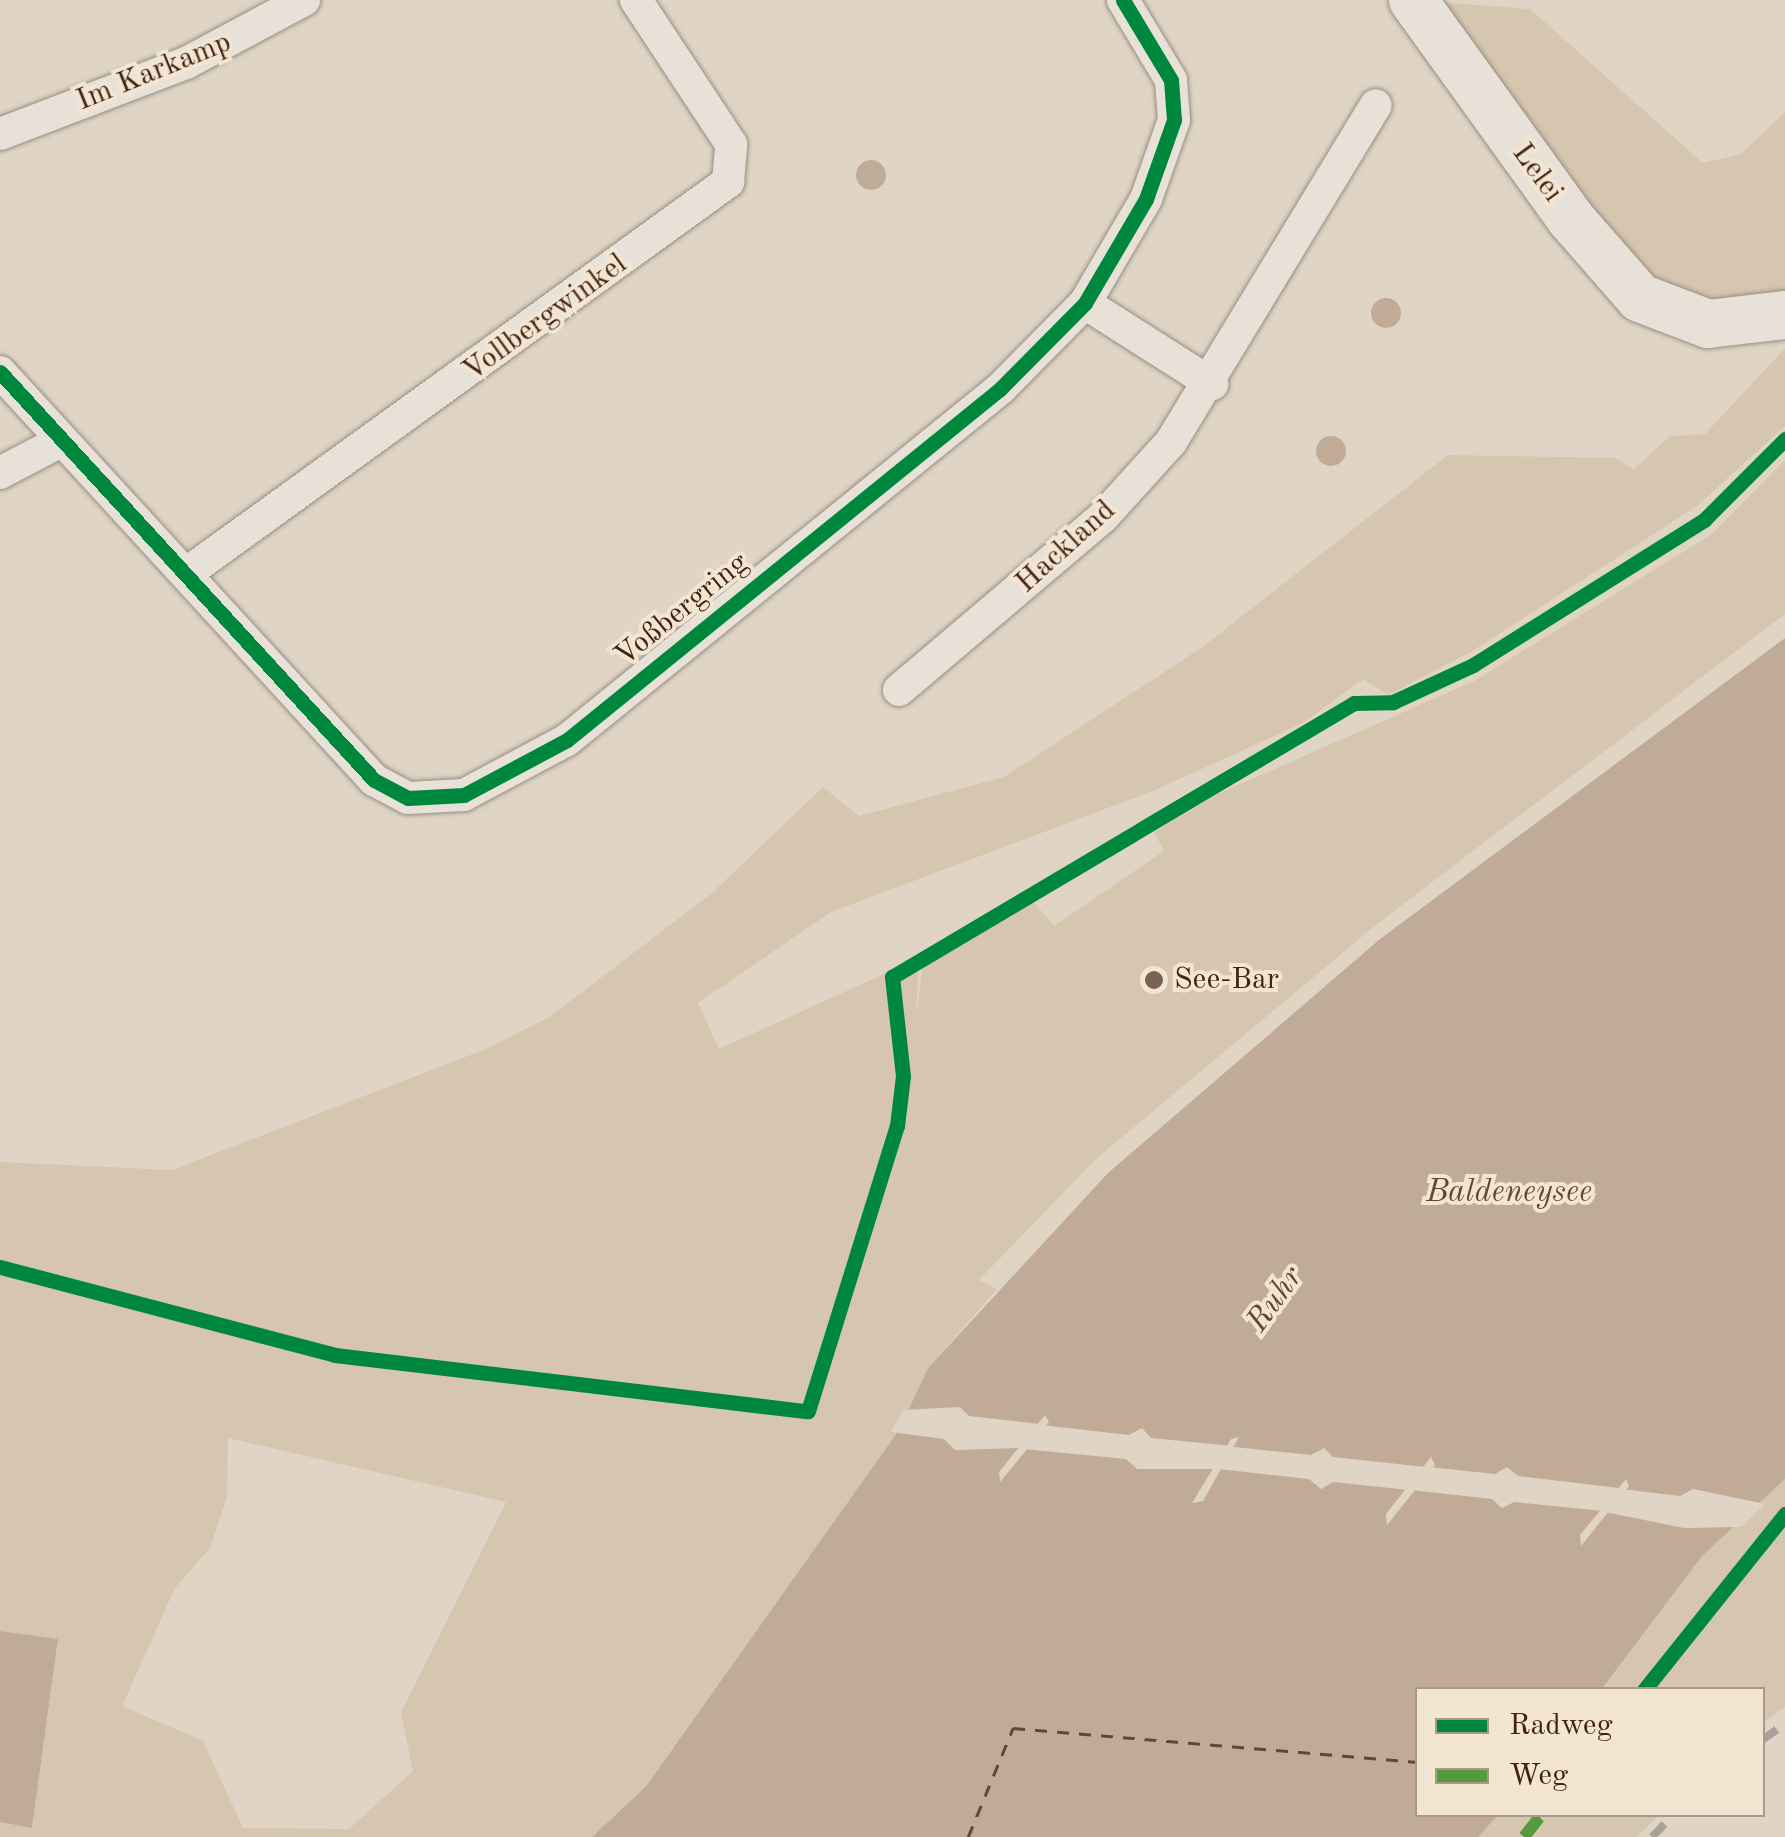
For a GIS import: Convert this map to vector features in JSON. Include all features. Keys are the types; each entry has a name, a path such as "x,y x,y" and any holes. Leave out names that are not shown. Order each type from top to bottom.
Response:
{"street":[{"name":"Im Karkamp","path":"0,134 186,63 304,0"},
{"name":"Vollbergwinkel","path":"187,573 728,182 731,144 638,0"},
{"name":"Voßbergring","path":"61,441 187,573 374,780 408,798 464,795 567,740 1000,390 1085,303 1146,199 1174,120 1171,80 1123,0"},
{"name":"Lelei","path":"1413,0 1605,262 1640,298 1686,320 1785,315"},
{"name":"Hackland","path":"899,690 1103,517 1212,384 1376,105"},
{"path":"1085,303 1212,384"},
{"path":"0,474 61,441 3,380"}],"shaded area":[{"path":"1450,3 1530,9 1703,163 1741,154 1785,112 1785,297 1726,308 1641,274 1422,6"},
{"path":"1785,348 1785,426 1697,506 1471,652 1388,695 1363,679 1303,723 1153,791 831,912 698,1003 719,1049 919,958 916,1015 923,965 1032,900 1054,926 1164,851 1154,832 1218,794 1476,680 1712,534 1785,460 1785,614 1377,924 1096,1159 979,1280 997,1289 928,1368 899,1430 646,1785 592,1837 0,1837 0,1822 32,1828 58,1640 0,1631 0,1162 172,1170 486,1049 549,1017 711,894 823,787 859,816 1004,777 1201,648 1448,455 1615,458 1634,469 1670,436 1705,434","holes":["228,1438 506,1502 401,1712 413,1771 349,1829 243,1828 203,1741 122,1706 175,1588 210,1548 227,1497"]},
{"path":"1785,1479 1785,1707 1765,1722 1765,1687 1604,1687 1702,1556","holes":["1769,1529 1776,1529 1690,1644 1738,1567"]},
{"path":"1495,1817 1657,1817 1637,1837 1478,1837"}],"water":[{"path":"871,160 882,164 886,175 882,186 871,190 860,186 856,175 860,164"},
{"path":"1386,298 1397,302 1401,313 1397,324 1386,328 1375,324 1371,313 1375,302"},
{"path":"1331,436 1342,440 1346,451 1342,462 1331,466 1320,462 1316,451 1320,440"},
{"name":"Baldeneysee","path":"1785,638 1785,1479 1702,1556 1604,1687 1415,1687 1415,1817 1496,1817 1478,1837 592,1837 646,1786 899,1430 928,1368 1108,1173 1380,939","holes":["1045,1415 1049,1422 1000,1482 999,1472","1239,1437 1203,1501 1192,1503 1231,1439","1431,1457 1435,1465 1387,1525 1386,1514","1626,1479 1629,1486 1581,1546 1580,1535"]},
{"path":"0,1631 58,1639 32,1828 0,1822"}],"pier":[{"path":"960,1407 969,1416 1039,1424 1022,1448 955,1450 944,1439 891,1432 903,1410"},
{"path":"1041,1425 1129,1435 1142,1428 1151,1438 1232,1446 1216,1469 1137,1469 1126,1459 1024,1449"},
{"path":"1234,1447 1311,1455 1324,1448 1333,1457 1425,1467 1409,1490 1333,1482 1321,1489 1309,1479 1219,1469"},
{"path":"1428,1467 1495,1474 1507,1467 1518,1476 1619,1488 1603,1511 1514,1502 1502,1508 1492,1499 1411,1490"},
{"path":"1621,1489 1680,1496 1693,1489 1765,1504 1741,1527 1684,1528 1605,1512"}],"ferry route":[{"path":"968,1837 1013,1728 1415,1762"}],"railway":[{"path":"1765,1738 1785,1724"},
{"path":"1652,1837 1671,1817"}],"marked path":[{"path":"1524,1837 1540,1817"}],"cycle path":[{"path":"0,372 374,780 408,798 464,795 567,740 1000,389 1085,303 1146,199 1174,120 1171,80 1123,0"},
{"path":"0,1267 335,1355 808,1411 897,1126 903,1076 892,977 1354,703 1393,702 1473,665 1704,520 1785,439"},
{"path":"1646,1687 1785,1514"}],"place":[{"name":"See-Bar","path":"1154,980"}],"water label":[{"name":"Ruhr","path":"1276,1300"}]}
